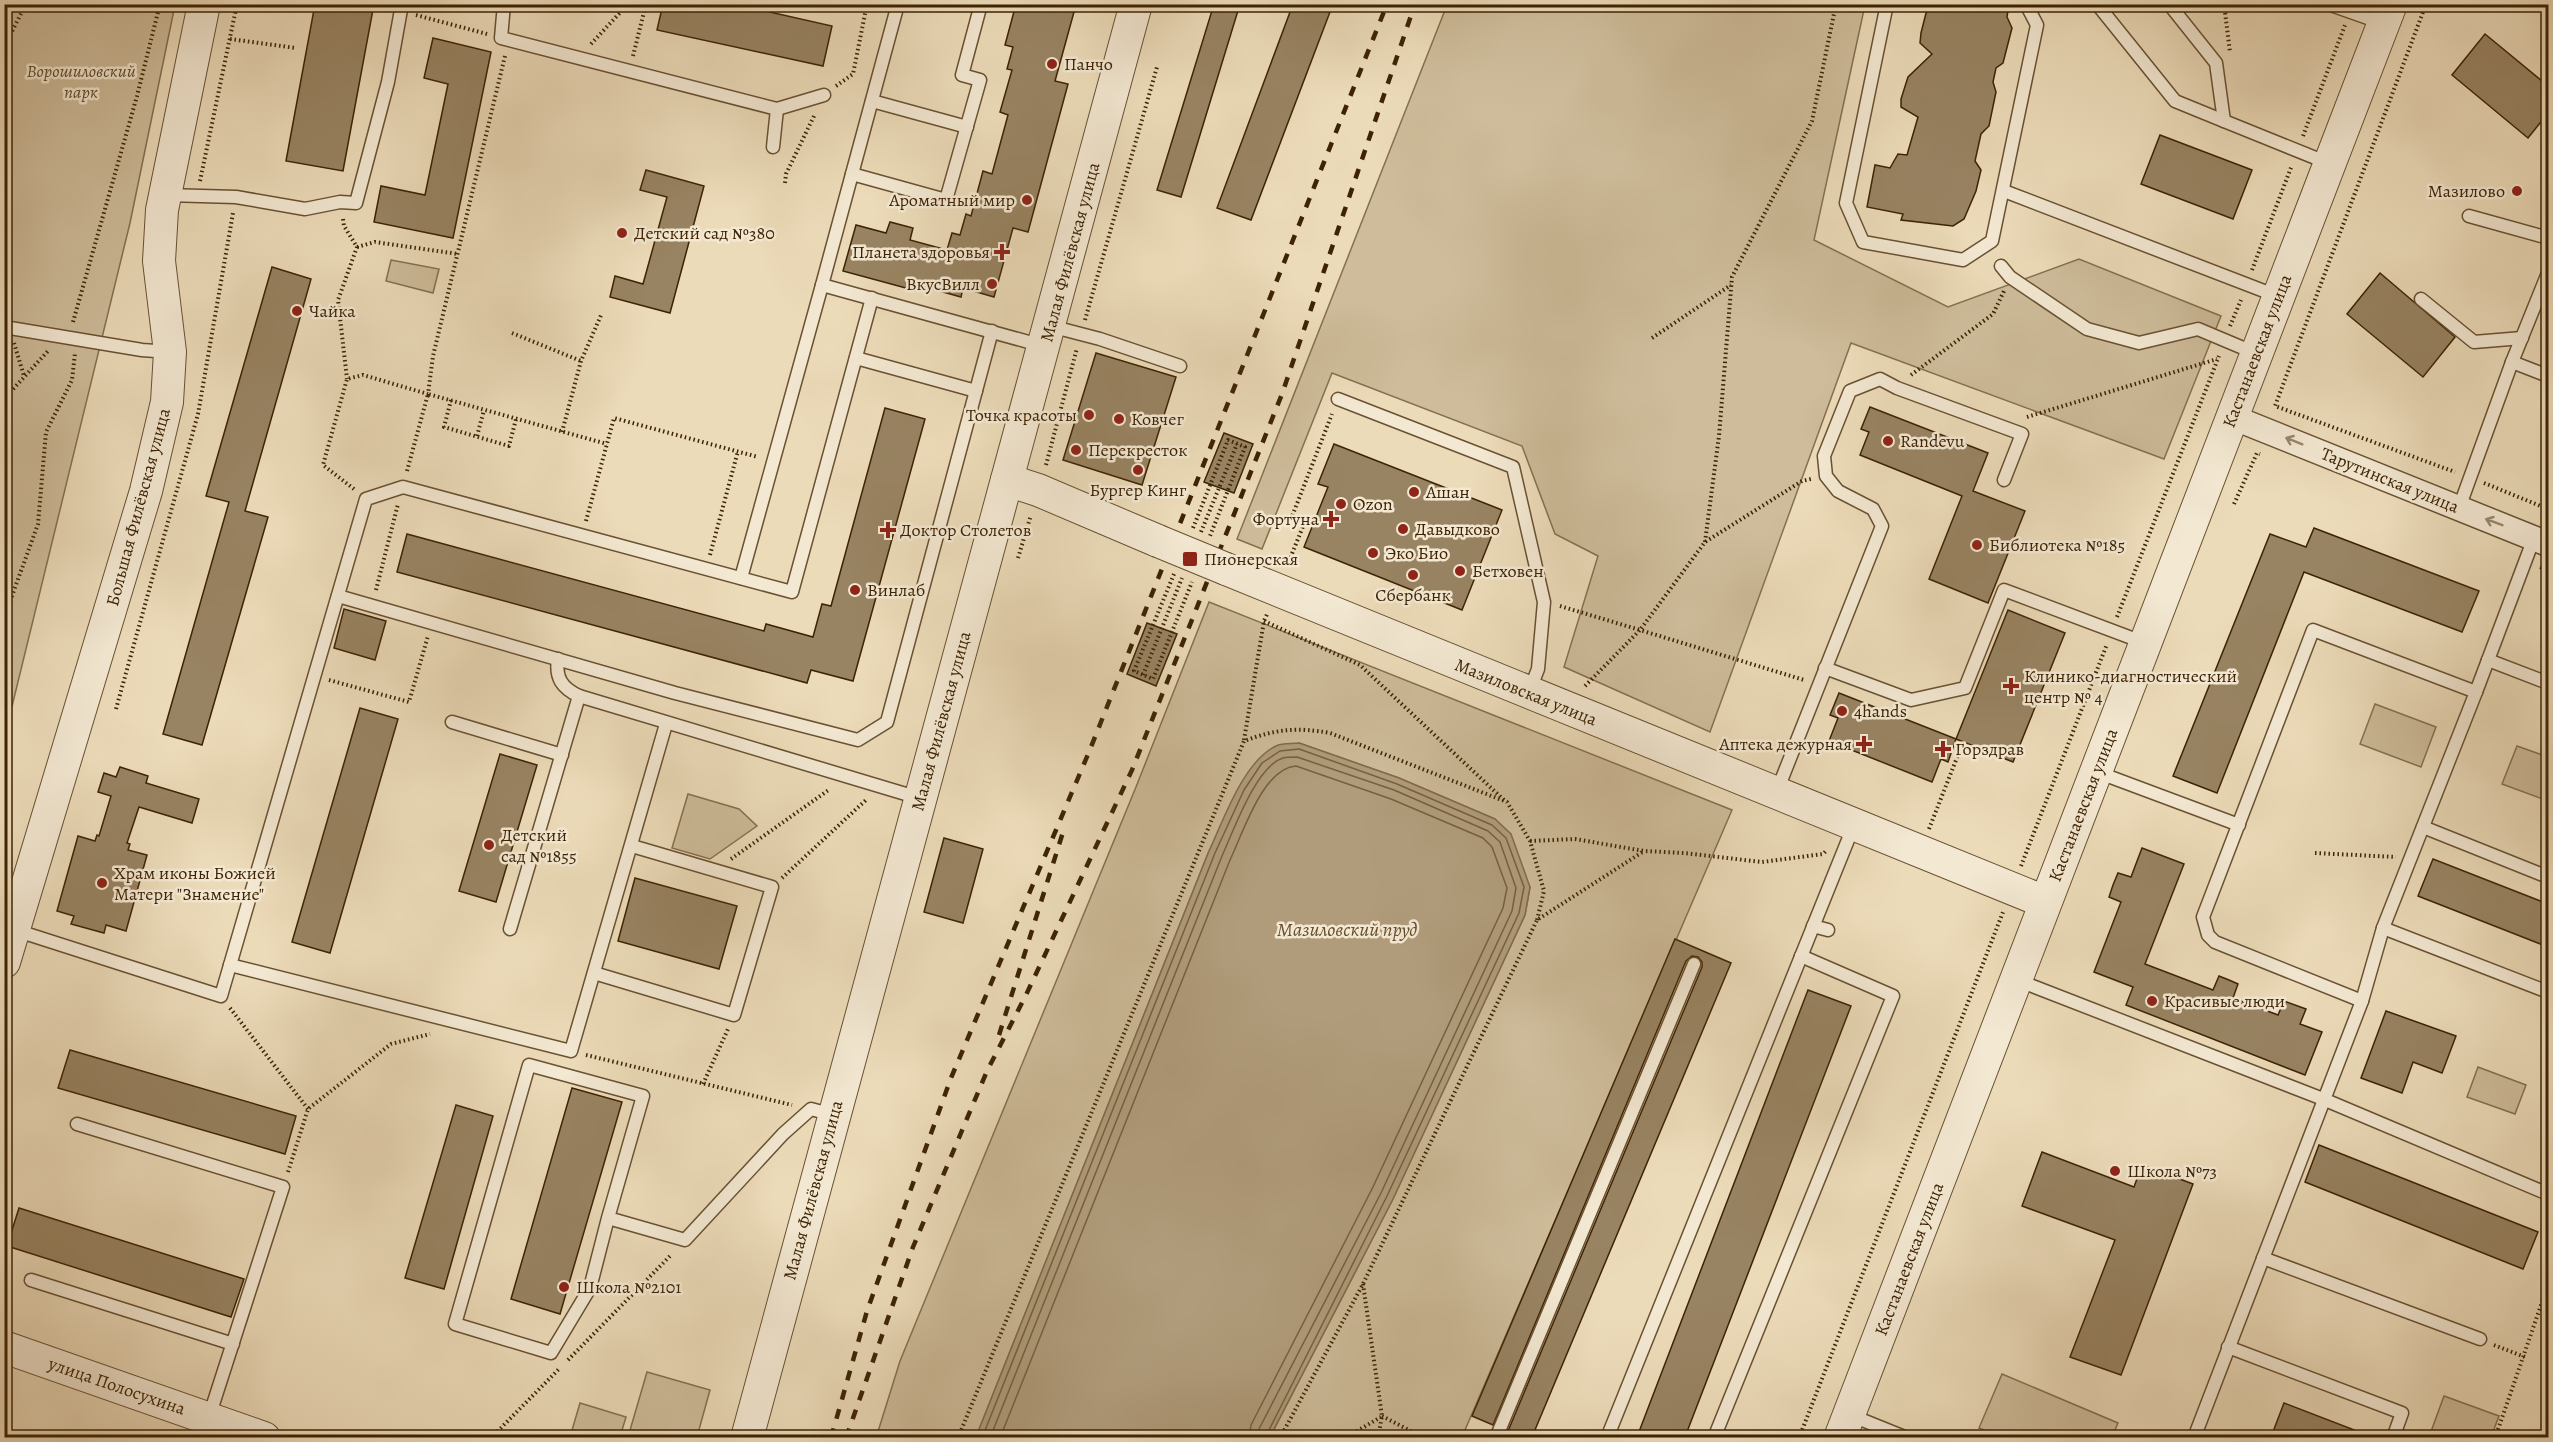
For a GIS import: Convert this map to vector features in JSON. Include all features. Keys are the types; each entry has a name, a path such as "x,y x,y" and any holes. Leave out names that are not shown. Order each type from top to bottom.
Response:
{"street":[{"name":"Большая Филёвская улица","path":"4,963 15,930 18,898 146,491 167,402 170,352 159,261 165,195 204,4"},
{"name":"Малая Филёвская улица","path":"747,1437 1136,4"},
{"name":"Кастанаевская улица","path":"1844,1426 2387,14"},
{"name":"Тарутинская улица","path":"2232,417 2541,541"},
{"name":"Мазиловская улица","path":"1007,480 1038,490 1528,693 2045,902"},
{"name":"улица Полосухина","path":"4,1347 264,1437"}],"lane":[{"path":"504,4 505,39 777,109 824,94"},
{"path":"741,578 898,4"},
{"path":"852,174 946,200 980,80 962,75 981,4"},
{"path":"1887,4 1846,203 1863,242 1963,260 1992,241 2037,25 2026,4"},
{"path":"2097,4 2175,101 2329,164"},
{"path":"2169,4 2216,63 2224,121"},
{"path":"2328,4 2350,12 2387,14"},
{"path":"165,195 236,197 305,209 340,202 356,203 388,82 402,8"},
{"path":"872,101 967,127"},
{"path":"772,147 777,109"},
{"path":"2004,191 2278,297"},
{"path":"2469,216 2548,238"},
{"path":"2001,266 2010,277 2086,329 2139,343 2198,329 2256,353"},
{"path":"2459,508 2512,362 2545,291 2548,273"},
{"path":"822,285 992,331 1047,336 1081,334 1180,366"},
{"path":"15,930 221,996 366,499 403,487 792,592 872,298"},
{"path":"2421,299 2474,342 2522,338"},
{"path":"4,327 76,340 170,352"},
{"path":"338,596 432,621 675,693 858,740 887,722 992,331"},
{"path":"856,358 976,391"},
{"path":"2512,362 2548,376"},
{"path":"1776,792 1882,526 1873,509 1838,491 1826,476 1824,456 1850,391 1880,379 2022,434 2004,480"},
{"path":"1338,399 1513,467 1544,602 1538,669 1528,693"},
{"path":"2194,1437 2362,1000 2383,928 2525,561 2541,541"},
{"path":"1825,668 1911,700 1965,688 2004,590 2145,643"},
{"path":"2362,1000 2215,942 2208,935 2203,917 2313,630 2476,692"},
{"path":"558,659 556,670 560,681 568,690 579,696 666,724 920,798"},
{"path":"2488,660 2548,683"},
{"path":"510,929 579,696"},
{"path":"452,722 562,755"},
{"path":"230,965 571,1051 666,724"},
{"path":"2096,772 2239,825"},
{"path":"1607,1437 1854,824"},
{"path":"2423,827 2548,877"},
{"path":"594,973 734,1015 772,887 632,846"},
{"path":"1813,926 1828,930"},
{"path":"2383,928 2548,992"},
{"path":"1714,1437 1893,996 1801,956"},
{"path":"1496,1437 1694,964"},
{"path":"2016,979 2323,1099 2548,1194"},
{"path":"529,1065 643,1096 608,1218 590,1288 551,1353 455,1324 529,1065"},
{"path":"608,1218 685,1240 790,1128 811,1109 833,1115"},
{"path":"77,1124 283,1187 209,1418"},
{"path":"2263,1258 2480,1339"},
{"path":"30,1280 233,1344"},
{"path":"2228,1347 2402,1413 2393,1437"},
{"path":"1844,1426 1907,1437"}],"path":[{"path":"4,47 26,4"},
{"path":"4,618 38,524 45,432 72,380 76,340 72,324 160,4"},
{"path":"197,196 237,4"},
{"path":"578,57 628,4"},
{"path":"629,71 646,4"},
{"path":"785,183 786,174 824,94 853,74 867,4"},
{"path":"1705,542 1719,436 1732,277 1812,121 1836,4"},
{"path":"2426,4 2275,406 2469,477 2548,509"},
{"path":"372,605 428,394 433,356 505,39 402,8"},
{"path":"1799,1437 2247,285 2350,12"},
{"path":"230,39 296,48"},
{"path":"1018,558 1157,67"},
{"path":"340,202 344,226 357,247"},
{"path":"357,247 375,242 458,254"},
{"path":"357,247 338,300 347,379 323,465 366,499"},
{"path":"1916,371 1993,314 2010,277"},
{"path":"1652,338 1731,284"},
{"path":"562,432 581,361 602,313"},
{"path":"512,333 581,361"},
{"path":"4,399 48,350"},
{"path":"2001,426 2217,359"},
{"path":"347,379 363,375 607,444"},
{"path":"1286,567 1304,524 1291,519 1338,399"},
{"path":"451,400 444,427 509,446 516,419"},
{"path":"477,436 484,410"},
{"path":"582,535 614,418 753,455"},
{"path":"1192,528 1228,440 1245,447 1210,536"},
{"path":"1219,488 1237,444"},
{"path":"706,569 738,451"},
{"path":"2234,504 2257,453 2268,457"},
{"path":"1582,689 1640,630 1705,542 1802,481 1826,476"},
{"path":"2525,561 2548,570"},
{"path":"1175,571 1134,671 1152,679 1193,579"},
{"path":"1544,602 1819,685"},
{"path":"314,676 410,702 432,621"},
{"path":"958,1437 1244,741 1264,621 1360,666 1507,802 1530,841 1544,891 1537,920 1363,1284 1280,1437"},
{"path":"1143,675 1162,629"},
{"path":"1244,741 1275,730 1305,728 1330,733 1507,802"},
{"path":"1929,830 1958,755"},
{"path":"715,870 848,777"},
{"path":"772,887 881,787"},
{"path":"1530,841 1575,839 1644,851 1762,862 1823,854"},
{"path":"1537,920 1644,851"},
{"path":"2315,853 2410,858"},
{"path":"221,996 308,1109"},
{"path":"704,1084 734,1015"},
{"path":"283,1187 308,1109 392,1044 462,1024"},
{"path":"571,1051 771,1100"},
{"path":"491,1437 685,1240"},
{"path":"1363,1284 1382,1416 1378,1437"},
{"path":"2495,1437 2525,1357 2548,1285"},
{"path":"2480,1339 2525,1357"},
{"path":"1345,1437 1382,1416"},
{"path":"1382,1416 1424,1437"}],"green space":[{"name":"Ворошиловский парк","path":"5,5 175,5 130,223 5,735"},
{"path":"1447,5 1865,5 1814,240 1948,307 2079,259 2221,316 2164,459 1851,343 1710,732 1564,667 1598,556 1555,534 1522,446 1332,373 1262,549 1237,539"},
{"path":"391,260 439,269 433,293 386,281"},
{"path":"1209,602 1732,810 1462,1437 1270,1437 1393,1199 1525,915 1530,887 1495,819 1399,778 1299,743 1209,851 976,1437 876,1438 900,1361 1136,787"},
{"path":"2375,704 2436,727 2421,767 2360,744"},
{"path":"2517,746 2548,757 2548,801 2502,784"},
{"path":"688,794 739,809 757,826 710,859 672,848"},
{"path":"2478,1067 2526,1085 2515,1114 2467,1097"},
{"path":"647,1372 710,1390 697,1437 628,1437"},
{"path":"2002,1374 2118,1423 2112,1437 2002,1437 1979,1428"},
{"path":"2444,1396 2499,1416 2491,1437 2429,1437"},
{"path":"580,1403 626,1417 620,1437 570,1437"}],"water":[{"name":"Мазиловский пруд","path":"1299,743 1399,778 1495,819 1511,834 1530,887 1525,915 1393,1199 1270,1437 976,1437 1228,808 1244,778 1264,754 1278,745"}],"building":[{"path":"315,4 374,4 343,171 286,161"},
{"path":"663,4 734,4 832,26 823,66 657,30"},
{"path":"1016,4 1045,4 1074,12 1055,81 1068,84 1028,232 1013,228 994,297 963,288 961,297 918,285 917,291 843,271 856,225 886,233 890,222 913,228 910,240 947,250 952,233 960,235 966,214 971,216 983,171 992,174 1008,115 1000,112 1012,70 1007,69 1013,47 1005,45"},
{"path":"1214,4 1240,4 1181,197 1157,190"},
{"path":"1293,4 1333,4 1251,220 1217,208"},
{"path":"1934,4 2009,4 2007,17 2012,28 2003,63 1996,68 1993,82 1996,92 1989,126 1981,134 1975,161 1981,170 1976,191 1964,219 1953,226 1901,220 1903,214 1867,207 1875,165 1890,168 1898,154 1907,155 1918,117 1901,107 1901,99 1908,77 1932,54 1920,43 1926,13"},
{"path":"2485,34 2548,86 2548,113 2528,138 2452,75"},
{"path":"433,38 491,52 453,238 374,222 381,186 425,195 448,84 424,78"},
{"path":"2160,135 2252,170 2233,219 2141,184"},
{"path":"646,170 704,186 670,313 610,297 615,276 643,284 667,197 640,190"},
{"path":"272,267 311,279 245,511 268,517 202,745 163,734 229,502 206,496"},
{"path":"2380,273 2455,337 2423,377 2347,314"},
{"name":"Ковчег","path":"1096,353 1176,377 1142,485 1063,460"},
{"path":"1870,407 1988,453 1973,491 2025,511 1988,603 1929,579 1962,496 1860,455 1869,432 1861,429"},
{"path":"885,408 925,419 853,681 811,670 807,683 397,572 407,534 764,631 766,624 813,637 822,604 831,606"},
{"path":"1224,433 1253,444 1234,493 1204,482"},
{"name":"Давыдково","path":"1334,444 1502,510 1462,610 1304,547 1328,487 1318,484"},
{"path":"2314,528 2479,591 2462,632 2304,572 2217,793 2173,776 2270,534 2306,547"},
{"path":"344,609 386,621 375,660 334,648"},
{"name":"Клинико-диагностический центр № 4","path":"2008,610 2065,633 2013,762 1956,739"},
{"path":"1147,623 1177,634 1156,686 1127,674"},
{"path":"1839,693 1956,739 1948,762 1941,759 1932,782 1829,741 1838,718 1830,715"},
{"path":"360,708 398,719 330,953 292,942"},
{"path":"500,754 537,765 496,902 459,891"},
{"name":"Храм иконы Божией Матери \"Знамение\"","path":"120,767 148,776 146,783 199,799 192,823 139,807 127,843 130,844 128,850 147,855 126,931 106,925 104,933 71,924 74,916 57,911 78,836 95,841 97,835 99,836 111,796 98,792 104,773 116,777"},
{"path":"944,838 983,849 963,923 924,912"},
{"path":"2142,848 2184,864 2145,964 2213,990 2219,976 2238,984 2233,998 2278,1015 2284,1001 2306,1009 2300,1024 2322,1032 2305,1075 2126,1005 2133,987 2094,972 2121,902 2109,897 2113,885 2118,873 2131,877"},
{"path":"2433,859 2548,904 2548,947 2418,896"},
{"path":"635,878 737,906 719,969 618,941"},
{"path":"1675,939 1731,963 1532,1437 1522,1437 1508,1431 1702,967 1702,962 1698,957 1692,956 1686,961 1493,1425 1472,1416"},
{"path":"1808,990 1851,1006 1685,1437 1637,1437"},
{"path":"2386,1011 2456,1036 2442,1073 2413,1062 2402,1093 2361,1078"},
{"path":"70,1050 296,1116 285,1154 58,1088"},
{"path":"572,1088 622,1102 560,1314 511,1299"},
{"path":"456,1105 493,1116 444,1289 405,1278"},
{"path":"2319,1145 2538,1232 2523,1269 2305,1182"},
{"path":"2042,1152 2134,1187 2142,1165 2193,1184 2121,1375 2070,1357 2115,1240 2022,1206"},
{"path":"19,1208 244,1279 231,1317 7,1246"},
{"path":"2284,1403 2370,1436 2370,1437 2271,1437"}],"railway":[{"path":"831,1438 867,1311 951,1078 1089,752 1387,4"},
{"path":"846,1438 913,1247 987,1071 1026,995 1132,770 1282,394 1415,4"},
{"path":"999,1035 1064,829"}],"place":[{"name":"Панчо","path":"1052,64"},
{"name":"Мазилово","path":"2517,191"},
{"name":"Ароматный мир","path":"1027,200"},
{"name":"Детский сад №380","path":"622,233"},
{"name":"Планета здоровья","path":"1002,252"},
{"name":"ВкусВилл","path":"992,284"},
{"name":"Чайка","path":"297,311"},
{"name":"Точка красоты","path":"1089,415"},
{"name":"Ковчег","path":"1119,419"},
{"name":"Randevu","path":"1888,441"},
{"name":"Перекресток","path":"1076,450"},
{"name":"Бургер Кинг","path":"1138,470"},
{"name":"Ашан","path":"1414,492"},
{"name":"Ozon","path":"1341,504"},
{"name":"Фортуна","path":"1331,519"},
{"name":"Давыдково","path":"1403,529"},
{"name":"Доктор Столетов","path":"888,530"},
{"name":"Библиотека №185","path":"1977,545"},
{"name":"Эко Био","path":"1373,553"},
{"name":"Пионерская","path":"1190,559"},
{"name":"Бетховен","path":"1460,571"},
{"name":"Сбербанк","path":"1413,575"},
{"name":"Винлаб","path":"855,590"},
{"name":"Клинико-диагностический центр № 4","path":"2011,686"},
{"name":"4hands","path":"1842,711"},
{"name":"Аптека дежурная","path":"1864,744"},
{"name":"Горздрав","path":"1943,749"},
{"name":"Детский сад №1855","path":"489,845"},
{"name":"Храм иконы Божией Матери \"Знамение\"","path":"102,883"},
{"name":"Красивые люди","path":"2152,1001"},
{"name":"Школа №73","path":"2115,1171"},
{"name":"Школа №2101","path":"564,1287"}]}
